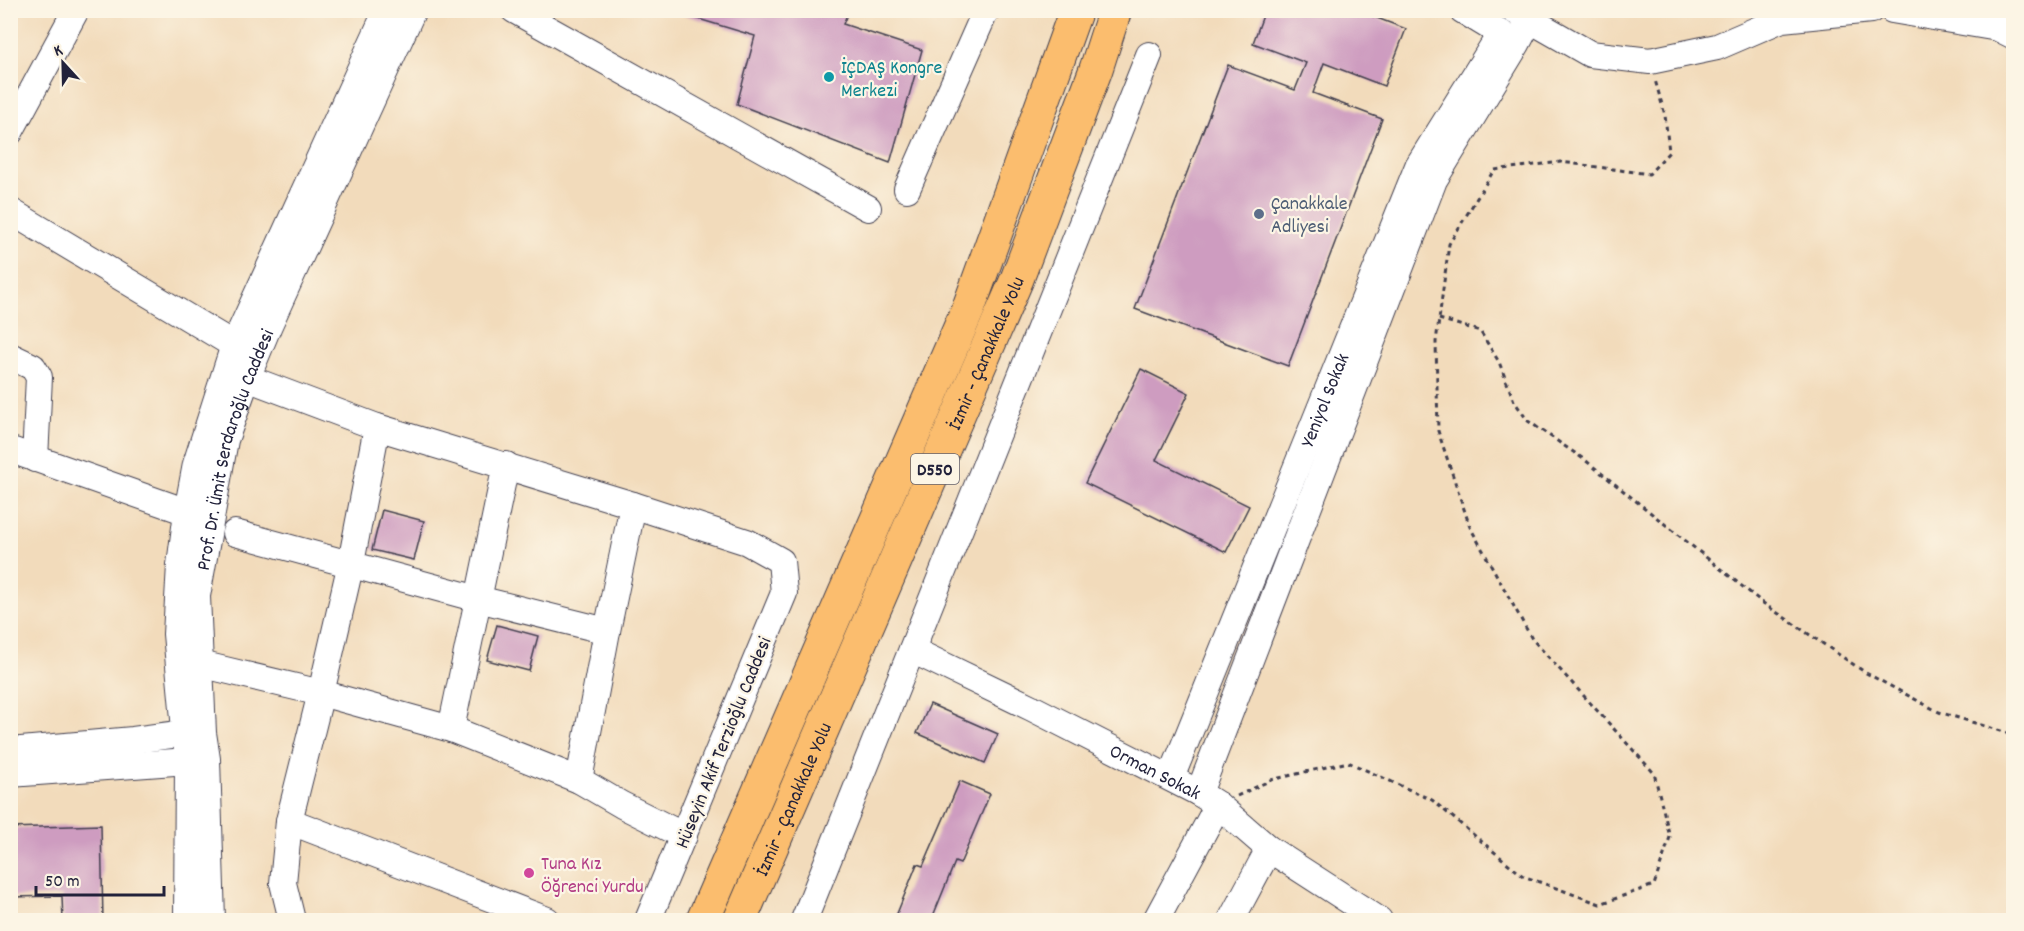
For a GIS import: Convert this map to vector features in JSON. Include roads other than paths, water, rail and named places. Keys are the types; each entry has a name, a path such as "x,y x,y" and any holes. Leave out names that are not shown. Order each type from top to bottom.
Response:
{"highway":[{"name":"İzmir - Çanakkale Yolu","path":"703,921 969,307 1076,10"},
{"name":"İzmir - Çanakkale Yolu","path":"740,921 1017,279 1096,69 1115,10"}],"street":[{"path":"10,132 76,10"},
{"name":"Prof. Dr. Ümit Serdaroğlu Caddesi","path":"187,921 188,761 176,634 180,565 196,464 234,345 387,10"},
{"name":"Prof. Dr. Ümit Serdaroğlu Caddesi","path":"212,921 207,759 203,733 197,597 225,440 247,378 413,10"},
{"path":"514,10 868,208"},
{"path":"907,189 986,10"},
{"path":"1462,10 1509,39"},
{"path":"1526,14 1555,36 1590,54 1650,61 1717,47 1782,19 1871,10"},
{"path":"1892,10 1998,28 2013,36"},
{"name":"Yeniyol Sokak","path":"1171,778 1418,166 1526,14"},
{"name":"Yeniyol Sokak","path":"1155,921 1209,799 1434,180 1509,39"},
{"path":"804,921 1149,55"},
{"path":"10,211 234,345 247,378 377,427 633,505 579,780"},
{"path":"10,356 33,367 39,377 22,455 187,512"},
{"path":"292,921 283,883 289,821 351,563 377,427"},
{"path":"452,729 506,465"},
{"name":"Hüseyin Akif Terzioğlu Caddesi","path":"633,505 747,542 781,561 784,593 648,921"},
{"path":"235,532 478,599 607,630"},
{"name":"Orman Sokak","path":"912,650 1032,708 1209,799 1269,849 1379,921"},
{"path":"200,664 321,693 452,729 579,780 622,805 684,836"},
{"path":"10,751 186,733"},
{"path":"10,774 188,761"},
{"path":"289,821 547,921"},
{"path":"1231,921 1269,849"}],"place":[{"name":"İÇDAŞ Kongre Merkezi","path":"829,77"},
{"name":"Çanakkale Adliyesi","path":"1259,214"},
{"name":"Tuna Kız Öğrenci Yurdu","path":"529,873"}]}
